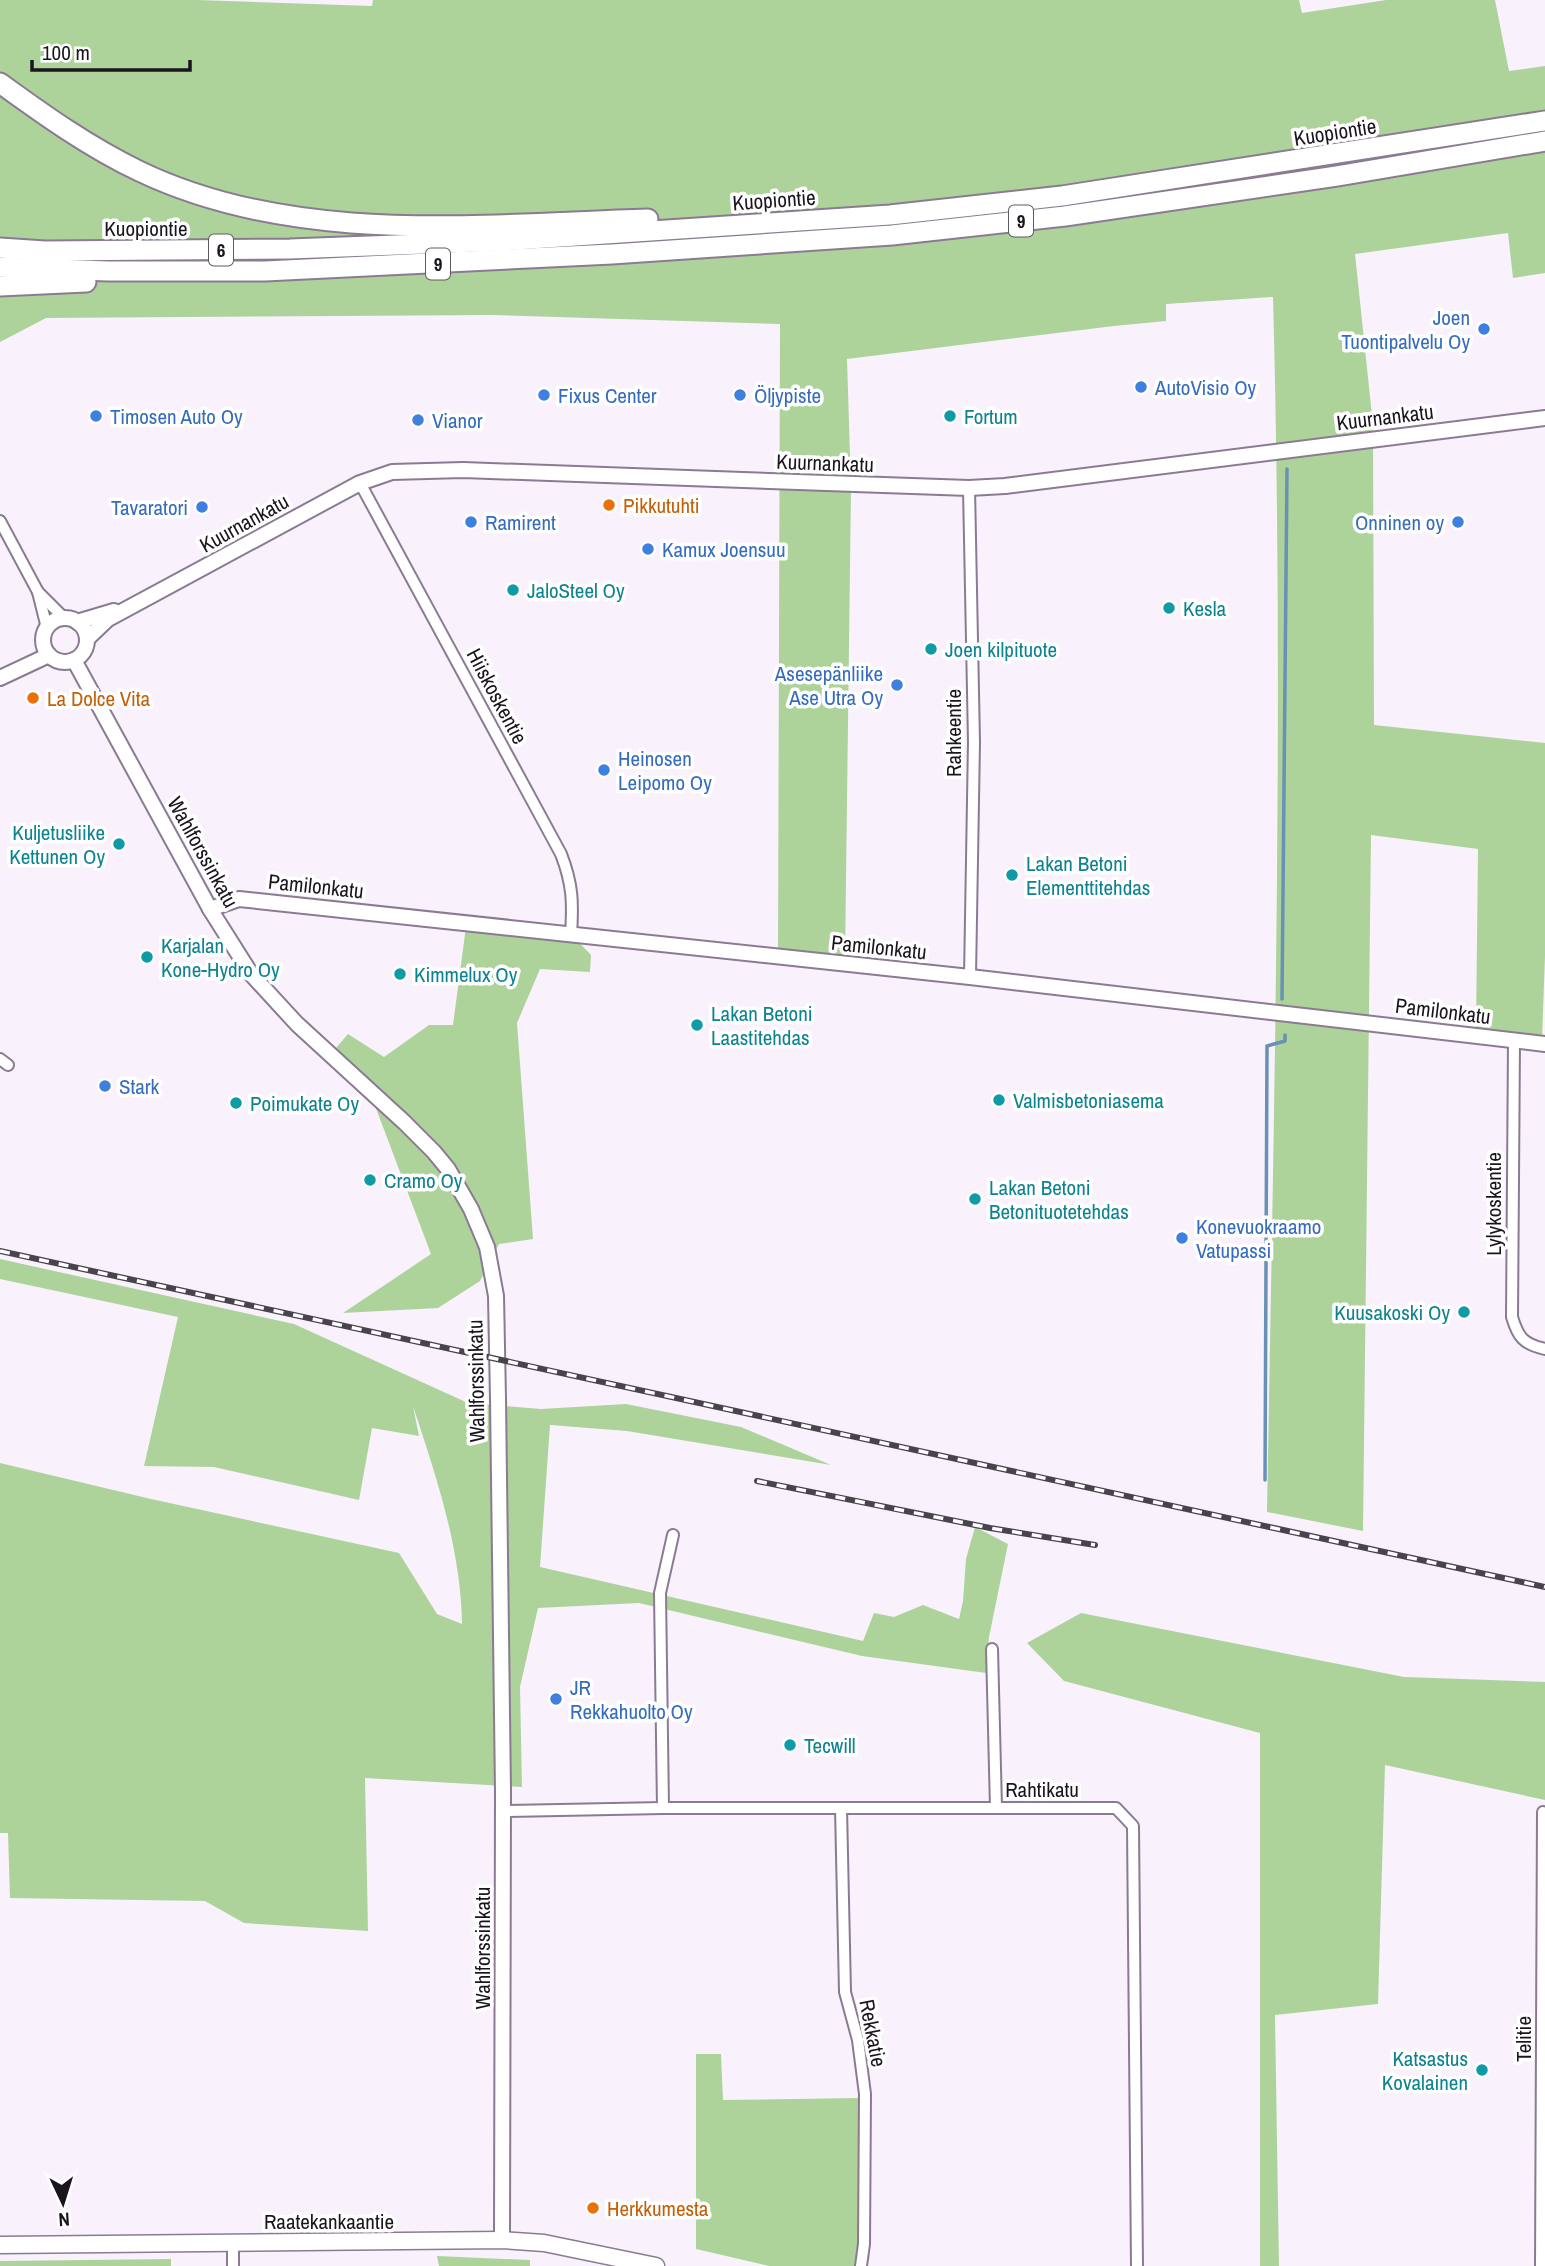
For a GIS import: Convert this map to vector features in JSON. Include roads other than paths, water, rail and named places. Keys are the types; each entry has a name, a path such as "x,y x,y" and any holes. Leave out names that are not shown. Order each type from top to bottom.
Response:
{"highway":[{"path":"0,83 90,145 168,184 228,202 310,219 402,226 677,218 730,225"},
{"name":"Kuopiontie","path":"0,248 45,251 290,249 502,241 890,215 1062,196 1545,121"},
{"name":"Kuopiontie","path":"0,267 108,271 265,271 612,254 892,235 1065,216 1337,176 1545,141"},
{"path":"0,286 265,271"}],"main road":[{"name":"Raatekankaantie","path":"0,2245 502,2240 544,2243 656,2266"}],"street":[{"name":"Kuurnankatu","path":"87,639 108,619 360,483 393,472 453,470 969,488 1005,486 1545,418"},
{"name":"Hiiskoskentie","path":"360,483 561,854 570,878 573,900 571,936"},
{"name":"Rahkeentie","path":"969,488 974,743 970,977"},
{"path":"0,521 38,592 47,628 43,641 49,655 60,662 74,660 84,652 86,632 38,592"},
{"name":"Kuurnankatu","path":"71,620 133,606"},
{"path":"47,628 57,620 71,620"},
{"path":"0,678 49,655"},
{"name":"Wahlforssinkatu","path":"74,660 210,909 242,962 272,1000 434,1152 471,1209 487,1247 496,1296 497,1327 503,1811 502,2240"},
{"name":"Pamilonkatu","path":"210,909 239,899 970,977 1545,1044"},
{"name":"Lylykoskentie","path":"1514,1041 1512,1317 1518,1335 1533,1346 1545,1349"},
{"path":"663,1808 660,1593 673,1535"},
{"path":"992,1649 996,1808"},
{"name":"Rahtikatu","path":"503,1811 663,1808 1116,1808 1133,1826 1137,2266"},
{"name":"Rekkatie","path":"841,1808 845,1992 858,2040 865,2094 864,2244 861,2266"},
{"name":"Telitie","path":"1541,2266 1543,1812"},
{"path":"233,2242 233,2266"}],"waterway":[{"path":"1282,999 1287,469"},
{"path":"1265,1480 1267,1046 1285,1041 1285,1035"}],"railway":[{"path":"0,1251 1545,1587"},
{"path":"757,1481 990,1528 1095,1545"}],"place":[{"name":"Joen Tuontipalvelu Oy","path":"1484,329"},
{"name":"AutoVisio Oy","path":"1141,387"},
{"name":"Fixus Center","path":"544,395"},
{"name":"Öljypiste","path":"740,395"},
{"name":"Timosen Auto Oy","path":"96,416"},
{"name":"Fortum","path":"950,416"},
{"name":"Vianor","path":"418,420"},
{"name":"Pikkutuhti","path":"609,505"},
{"name":"Tavaratori","path":"202,507"},
{"name":"Ramirent","path":"471,522"},
{"name":"Onninen oy","path":"1458,522"},
{"name":"Kamux Joensuu","path":"648,549"},
{"name":"JaloSteel Oy","path":"513,590"},
{"name":"Kesla","path":"1169,608"},
{"name":"Joen kilpituote","path":"931,649"},
{"name":"Asesepänliike Ase Utra Oy","path":"897,685"},
{"name":"La Dolce Vita","path":"33,698"},
{"name":"Heinosen Leipomo Oy","path":"604,770"},
{"name":"Kuljetusliike Kettunen Oy","path":"119,844"},
{"name":"Lakan Betoni Elementtitehdas","path":"1012,875"},
{"name":"Karjalan Kone-Hydro Oy","path":"147,957"},
{"name":"Kimmelux Oy","path":"400,974"},
{"name":"Lakan Betoni Laastitehdas","path":"697,1025"},
{"name":"Stark","path":"105,1086"},
{"name":"Valmisbetoniasema","path":"999,1100"},
{"name":"Poimukate Oy","path":"236,1103"},
{"name":"Cramo Oy","path":"370,1180"},
{"name":"Lakan Betoni Betonituotetehdas","path":"975,1199"},
{"name":"Konevuokraamo Vatupassi","path":"1182,1238"},
{"name":"Kuusakoski Oy","path":"1464,1312"},
{"name":"JR Rekkahuolto Oy","path":"556,1699"},
{"name":"Tecwill","path":"790,1745"},
{"name":"Katsastus Kovalainen","path":"1482,2070"},
{"name":"Herkkumesta","path":"593,2208"}]}
